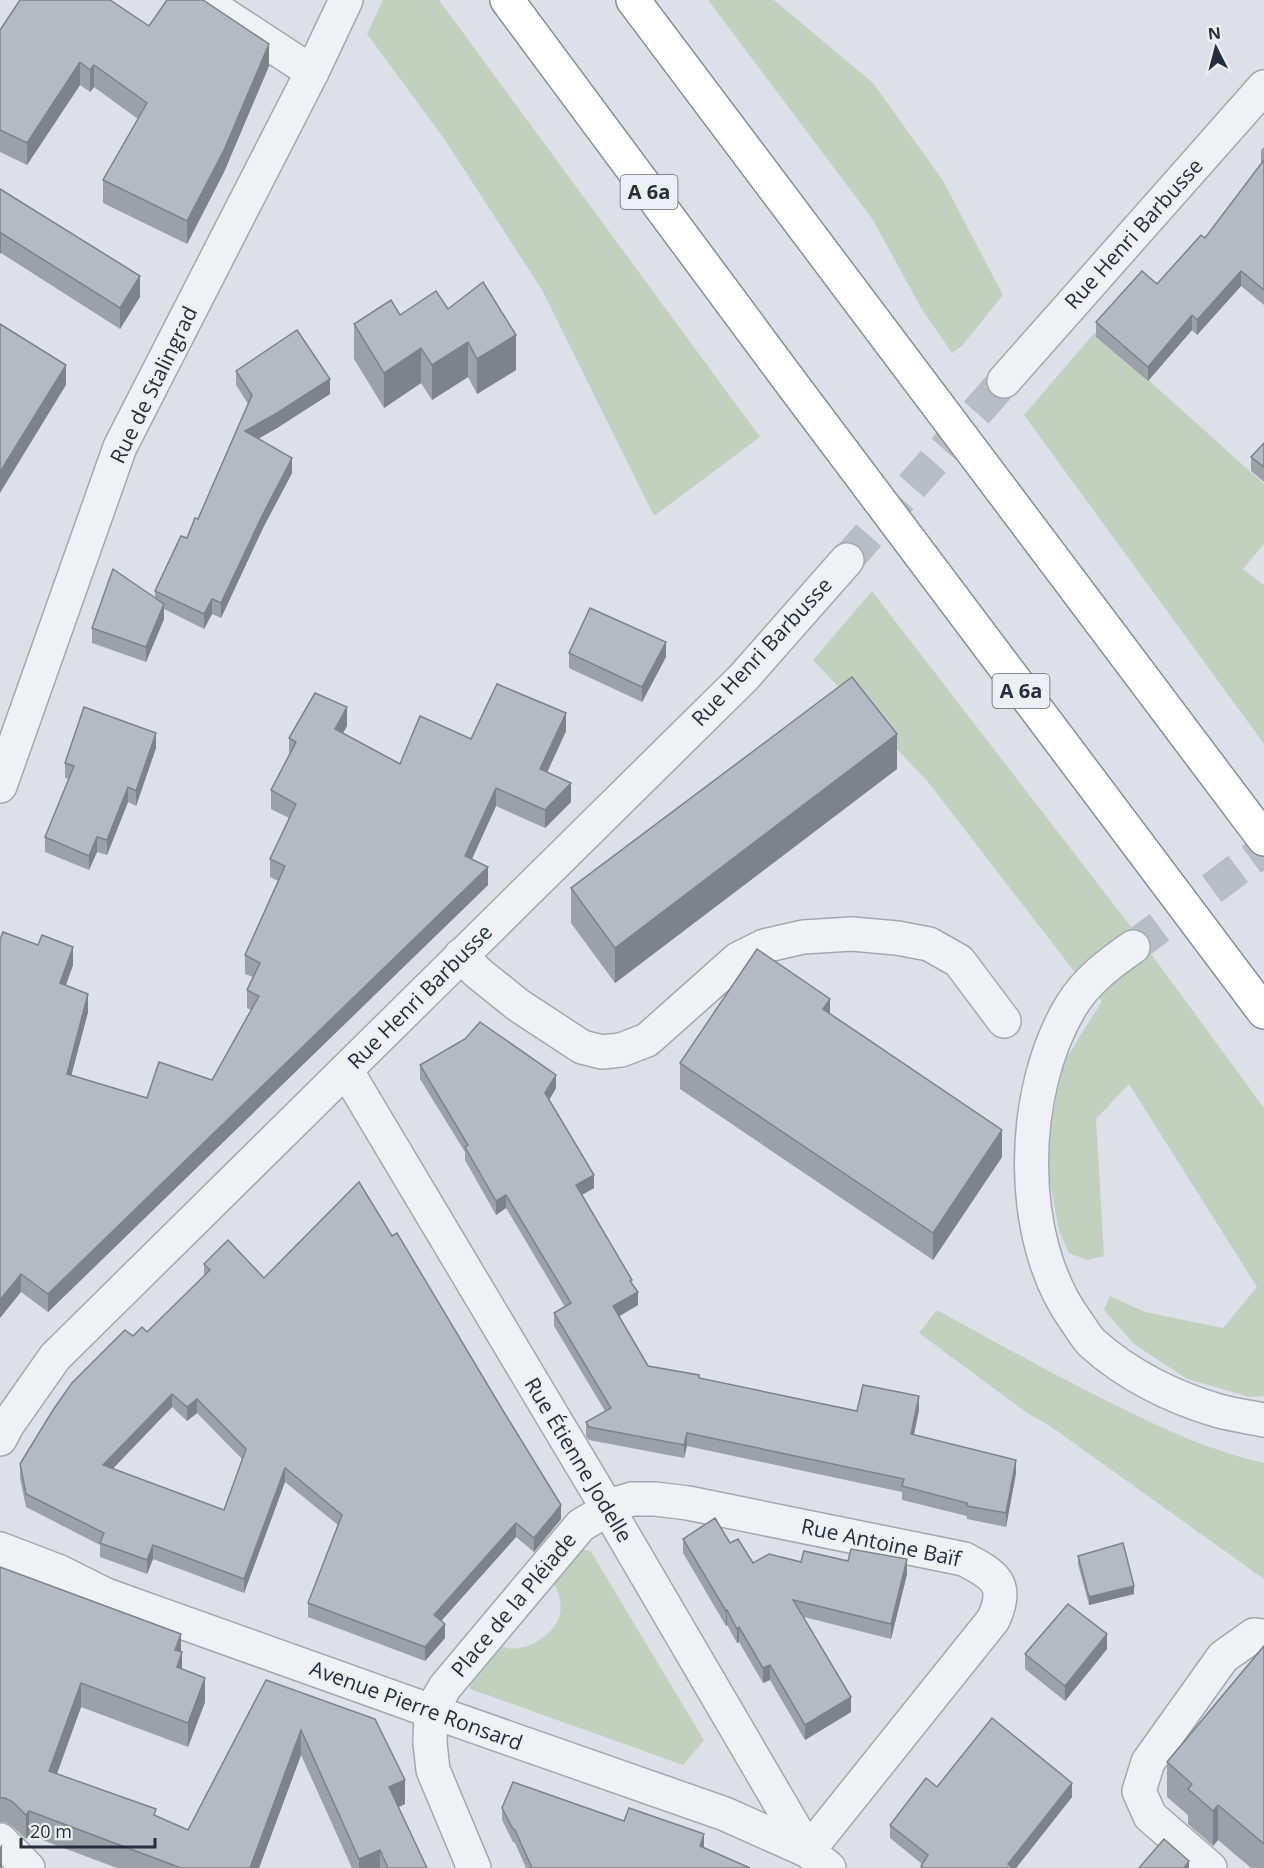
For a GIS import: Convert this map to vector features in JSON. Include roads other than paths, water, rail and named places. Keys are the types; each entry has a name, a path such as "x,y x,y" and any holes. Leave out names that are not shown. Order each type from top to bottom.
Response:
{"highway":[{"name":"A 6a","path":"507,0 834,441 1264,1012"},
{"path":"633,0 1264,839"}],"street":[{"path":"202,0 312,72"},
{"name":"Rue de Stalingrad","path":"0,786 120,447 312,72 345,2"},
{"name":"Rue Henri Barbusse","path":"1004,381 1264,87"},
{"name":"Rue Henri Barbusse","path":"0,1439 55,1357 744,677 847,560"},
{"path":"461,955 477,972 518,1005 582,1047 602,1052 621,1050 647,1040 738,959 764,946 803,937 852,934 897,938 929,944 959,961 1004,1021"},
{"path":"1133,947 1102,970 1072,1004 1052,1042 1041,1082 1031,1147 1032,1201 1045,1262 1065,1307 1091,1342 1126,1369 1181,1397 1220,1411 1264,1420"},
{"name":"Rue Étienne Jodelle","path":"346,1070 819,1860"},
{"name":"Rue Antoine Baïf","path":"608,1509 632,1499 688,1503 964,1559 995,1579 1000,1590 999,1605 993,1620 819,1860"},
{"name":"Place de la Pléiade","path":"431,1712 444,1687 581,1524 608,1509"},
{"name":"Avenue Pierre Ronsard","path":"0,1549 60,1572 106,1595 724,1814 819,1860"},
{"path":"1210,1868 1150,1816 1139,1791 1148,1762 1223,1657 1254,1635 1264,1636"},
{"path":"431,1712 430,1743 433,1770 474,1868"},
{"path":"0,1840 27,1868"}],"tunnel":[{"path":"847,560 1004,381"},
{"path":"1133,947 1264,850"}]}
